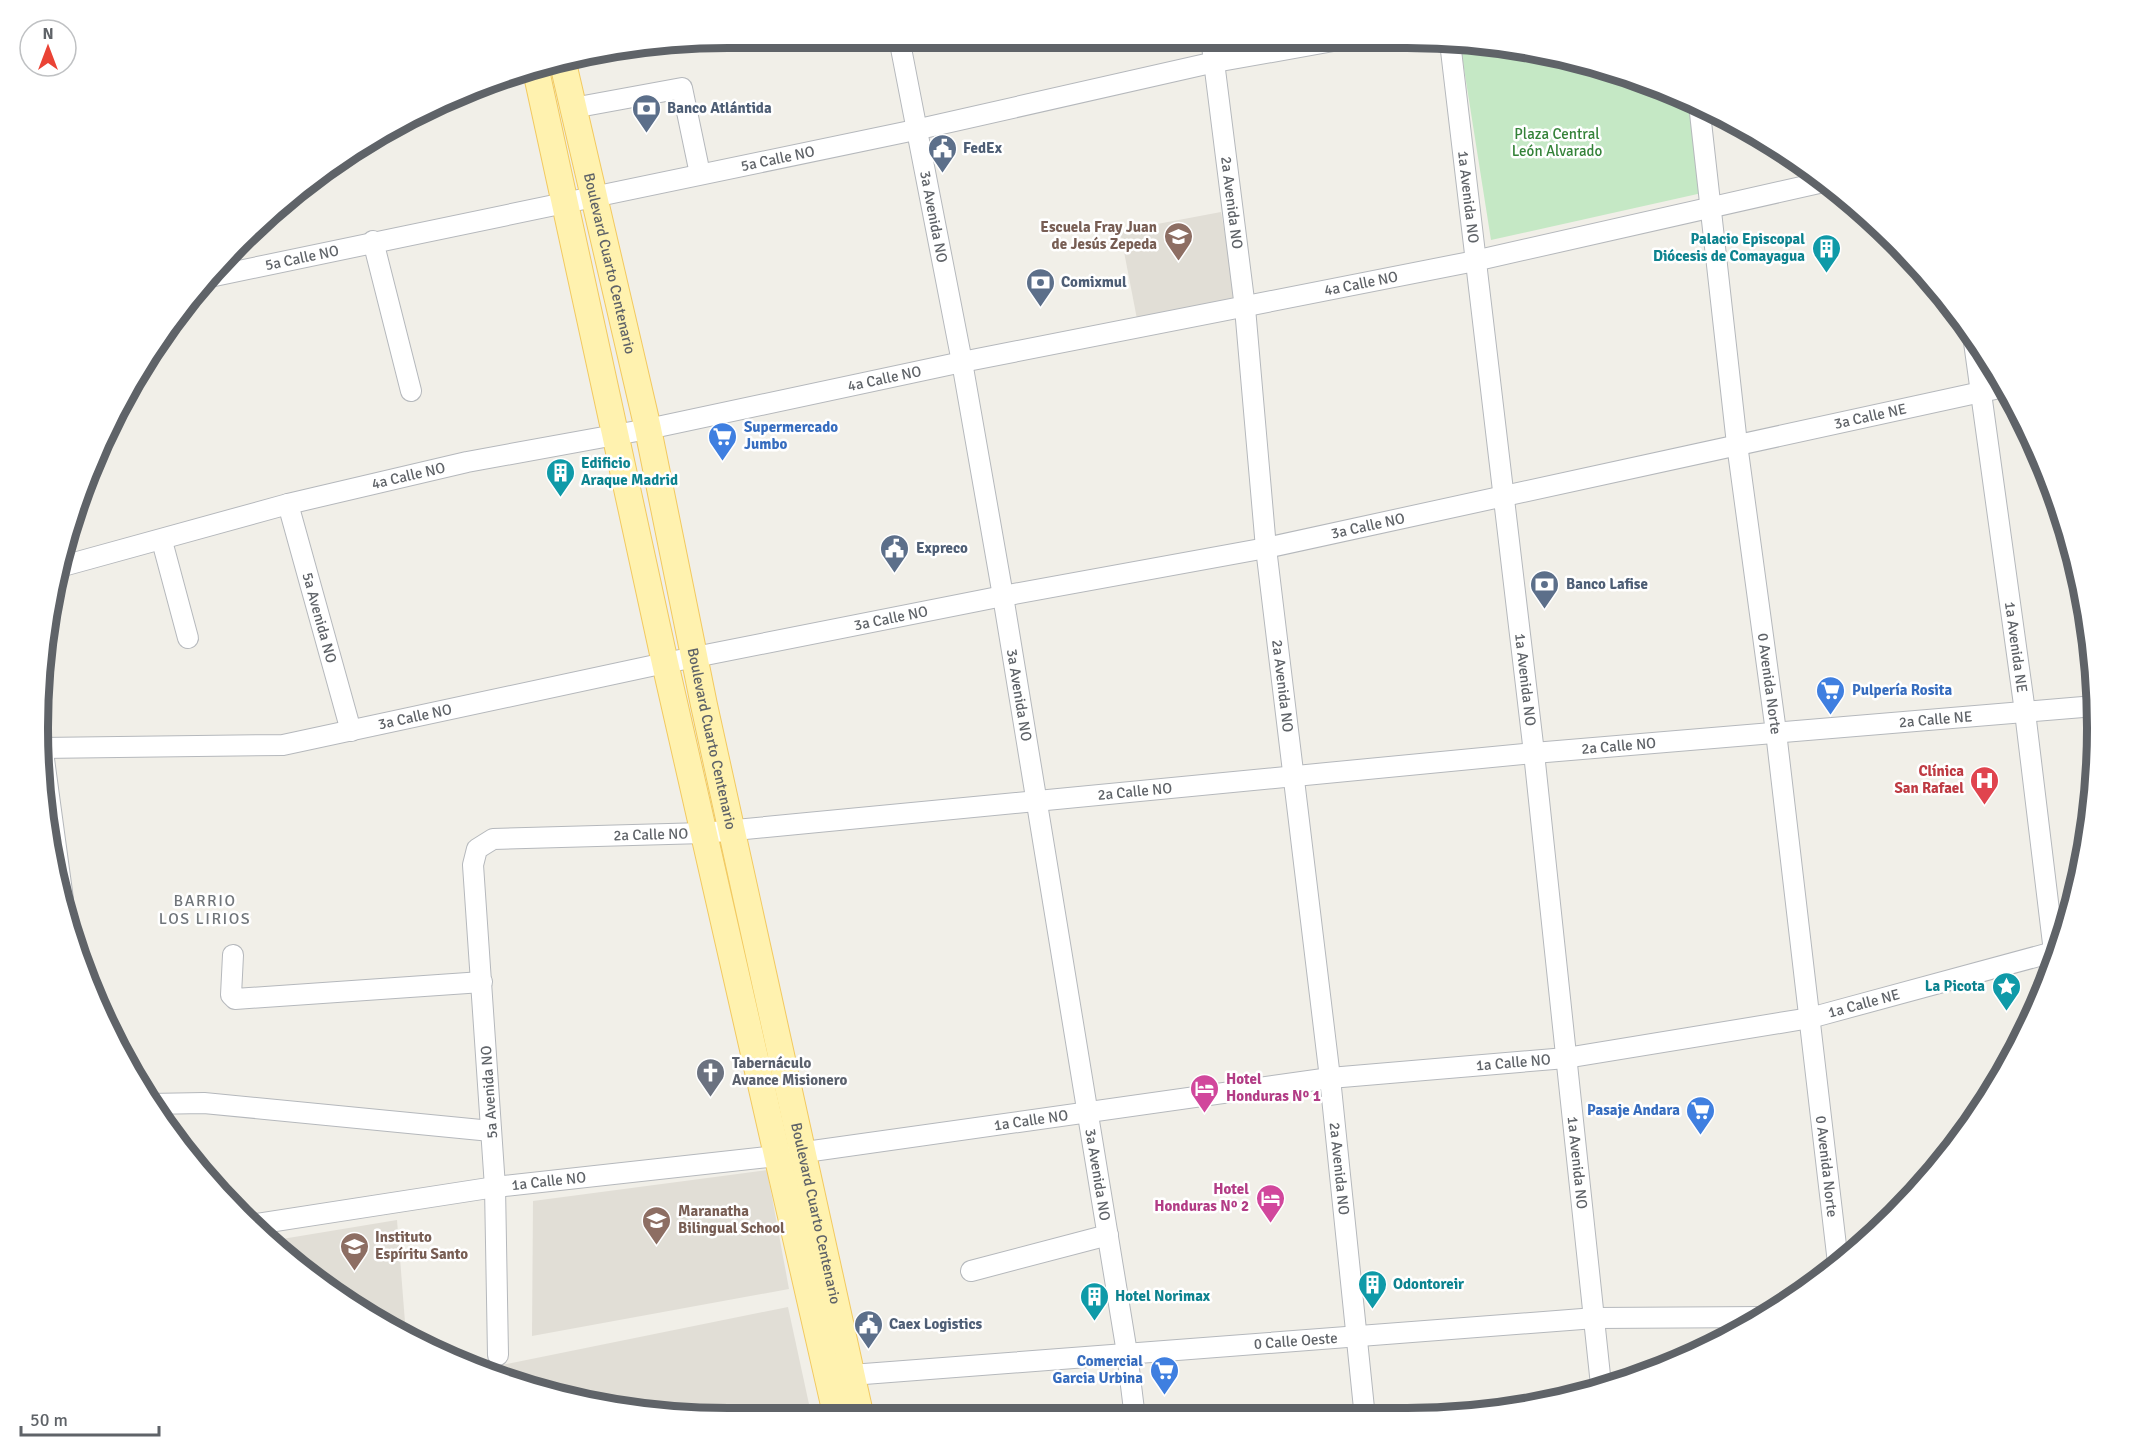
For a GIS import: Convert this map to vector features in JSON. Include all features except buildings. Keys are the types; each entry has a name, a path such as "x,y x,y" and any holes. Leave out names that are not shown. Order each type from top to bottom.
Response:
{"main road":[{"name":"Boulevard Cuarto Centenario","path":"564,68 648,429 733,830 805,1152 839,1376 838,1408"},
{"name":"Boulevard Cuarto Centenario","path":"537,76 665,663 777,1156 839,1376 855,1408"}],"street":[{"name":"3a Avenida NO","path":"901,48 962,362 1003,596 1127,1353 1134,1408"},
{"name":"2a Avenida NO","path":"1213,48 1245,308 1266,548 1330,1078 1364,1408"},
{"name":"5a Calle NO","path":"222,274 565,201 915,130 1215,62 1294,48"},
{"name":"1a Avenida NO","path":"1451,49 1534,753 1601,1380"},
{"path":"573,108 682,88 700,174"},
{"name":"0 Avenida Norte","path":"1700,115 1737,444 1776,732 1837,1254"},
{"name":"4a Calle NO","path":"68,565 162,541 288,504 466,462 648,429 962,362 1476,261 1814,184"},
{"path":"373,241 411,391"},
{"name":"1a Avenida NE","path":"1976,356 2025,712 2053,940"},
{"name":"3a Calle NE","path":"1737,444 1996,389"},
{"name":"3a Calle NO","path":"48,744 283,745 665,663 1003,596 1266,548 1737,444"},
{"name":"5a Avenida NO","path":"288,504 351,731"},
{"path":"162,541 188,638"},
{"name":"2a Calle NE","path":"1776,732 2087,707"},
{"name":"2a Calle NO","path":"493,839 733,830 1776,732"},
{"name":"5a Avenida NO","path":"493,839 477,849 473,865 495,1187 498,1355"},
{"path":"233,955 231,995 235,999 482,982"},
{"name":"1a Calle NE","path":"1810,1018 2048,956"},
{"name":"1a Calle NO","path":"262,1223 495,1187 777,1156 1330,1078 1566,1058 1810,1018"},
{"path":"161,1104 204,1102 491,1131"},
{"path":"971,1271 1108,1235"},
{"name":"0 Calle Oeste","path":"839,1376 1595,1318 1747,1317"}],"shaded area":[{"name":"Escuela Fray Juan de Jesús Zepeda","path":"1221,212 1235,291 1231,302 1137,319 1120,231"},
{"name":"Maranatha Bilingual School","path":"767,1170 789,1289 532,1336 533,1201"},
{"name":"Instituto Espíritu Santo","path":"397,1220 405,1326 350,1293 280,1239"},
{"path":"788,1307 810,1408 684,1407 639,1402 552,1385 495,1366"}],"green space":[{"name":"Plaza Central León Alvarado","path":"1461,50 1540,61 1583,71 1626,84 1690,110 1702,193 1491,240"}],"place":[{"name":"Banco Atlántida","path":"646,134"},
{"name":"FedEx","path":"942,174"},
{"name":"Escuela Fray Juan de Jesús Zepeda","path":"1178,262"},
{"name":"Palacio Episcopal Diócesis de Comayagua","path":"1826,274"},
{"name":"Comixmul","path":"1040,308"},
{"name":"Supermercado Jumbo","path":"723,462"},
{"name":"Edificio Araque Madrid","path":"560,498"},
{"name":"Expreco","path":"895,574"},
{"name":"Banco Lafise","path":"1545,610"},
{"name":"Pulpería Rosita","path":"1831,716"},
{"name":"Clínica San Rafael","path":"1985,806"},
{"name":"La Picota","path":"2006,1012"},
{"name":"Tabernáculo Avance Misionero","path":"711,1098"},
{"name":"Hotel Honduras Nº 1","path":"1205,1114"},
{"name":"Pasaje Andara","path":"1701,1136"},
{"name":"Hotel Honduras Nº 2","path":"1270,1224"},
{"name":"Maranatha Bilingual School","path":"657,1246"},
{"name":"Instituto Espíritu Santo","path":"354,1272"},
{"name":"Odontoreir","path":"1372,1310"},
{"name":"Hotel Norimax","path":"1094,1322"},
{"name":"Caex Logistics","path":"868,1350"},
{"name":"Comercial Garcia Urbina","path":"1164,1396"}],"district":[{"name":"BARRIO LOS LIRIOS","path":"205,910"}]}
